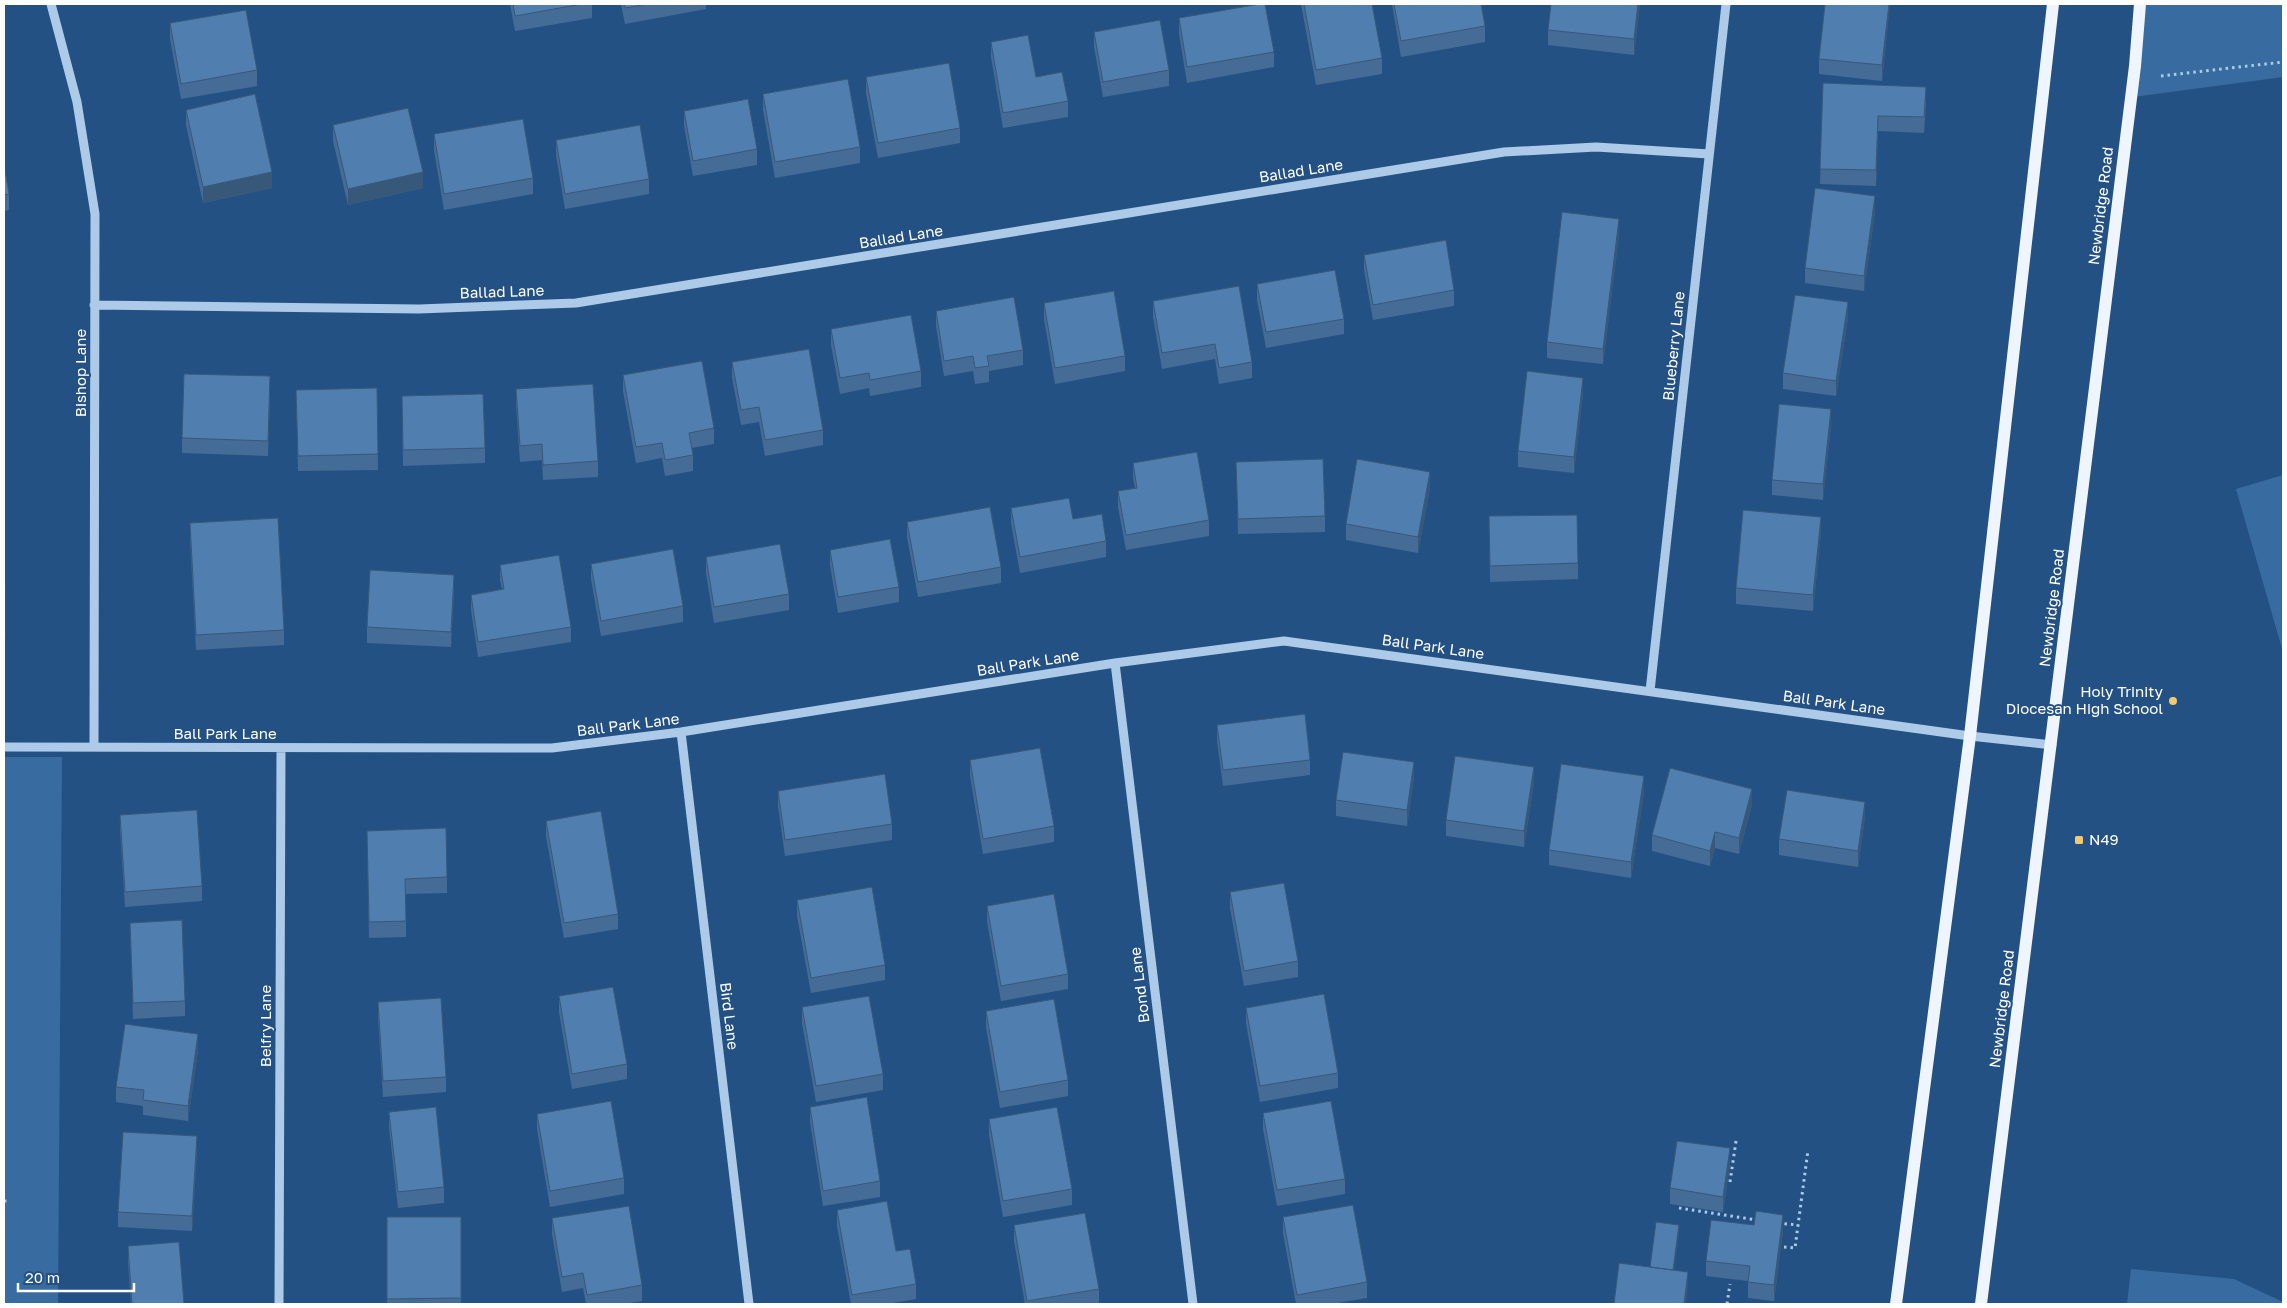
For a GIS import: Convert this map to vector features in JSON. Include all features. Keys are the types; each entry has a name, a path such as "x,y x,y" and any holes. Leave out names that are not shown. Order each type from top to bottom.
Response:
{"main road":[{"path":"1896,1304 1970,736 2052,4"},
{"name":"Newbridge Road","path":"1981,1304 2052,745 2133,79 2140,4"}],"street":[{"name":"Bishop Lane","path":"51,4 77,102 94,214 94,747"},
{"name":"Blueberry Lane","path":"1650,691 1726,4"},
{"name":"Ballad Lane","path":"94,305 419,309 576,303 1504,152 1596,147 1708,154"},
{"name":"Ball Park Lane","path":"4,747 552,748 680,732 1115,663 1284,641 1970,736 2052,745"},
{"name":"Bond Lane","path":"1115,663 1193,1304"},
{"name":"Bird Lane","path":"680,732 749,1304"},
{"name":"Belfry Lane","path":"279,1304 281,748"}],"path":[{"path":"2133,79 2283,62"},
{"path":"1730,1182 1736,1141"},
{"path":"1784,1247 1794,1248 1808,1150"},
{"path":"4,1201 9,1202"},
{"path":"1679,1208 1761,1220"},
{"path":"1770,1222 1798,1225"},
{"path":"1727,1304 1730,1284"}],"shaded area":[{"path":"2142,4 2283,4 2283,77 2133,97"},
{"path":"2283,475 2283,652 2236,489"},
{"path":"4,757 62,757 58,1304 4,1304"},
{"path":"2131,1269 2234,1279 2283,1302 2283,1304 2127,1304"}],"building":[{"path":"513,4 582,4 515,16"},
{"path":"624,4 649,4 625,8"},
{"path":"1265,4 1274,52 1187,67 1179,18"},
{"path":"1304,4 1372,4 1382,58 1316,70"},
{"path":"1394,4 1481,4 1485,26 1401,41"},
{"path":"1551,4 1638,4 1634,39 1548,30"},
{"path":"1825,4 1889,4 1882,65 1819,59"},
{"path":"246,10 257,70 181,84 170,23"},
{"path":"1160,20 1169,70 1103,82 1094,32"},
{"path":"1028,35 1036,77 1062,72 1068,101 1003,113 991,42"},
{"path":"949,63 960,128 878,143 866,77"},
{"path":"848,79 860,147 775,162 763,94"},
{"path":"1823,83 1926,87 1924,117 1878,116 1876,170 1820,169"},
{"path":"255,94 272,172 203,187 186,110"},
{"path":"748,99 757,149 693,161 684,111"},
{"path":"408,108 423,172 348,189 333,125"},
{"path":"523,119 533,178 444,194 434,134"},
{"path":"640,125 649,179 565,194 556,140"},
{"path":"4,164 9,194 4,195"},
{"path":"1815,188 1875,196 1864,276 1805,268"},
{"path":"1562,212 1619,219 1603,349 1547,342"},
{"path":"1446,240 1454,290 1373,305 1364,255"},
{"path":"1335,270 1344,319 1266,332 1257,284"},
{"path":"1239,286 1252,362 1219,368 1215,344 1162,353 1153,301"},
{"path":"1114,291 1125,356 1055,368 1044,303"},
{"path":"1795,295 1848,302 1836,381 1783,373"},
{"path":"1014,297 1023,350 987,356 989,366 975,368 973,356 944,361 936,311"},
{"path":"911,315 921,371 870,380 869,373 840,378 831,329"},
{"path":"809,349 823,430 765,440 759,407 741,410 732,362"},
{"path":"702,361 714,428 689,433 693,455 665,460 662,443 636,447 623,375"},
{"path":"1527,371 1583,378 1574,457 1518,451"},
{"path":"184,374 270,376 268,441 182,438"},
{"path":"593,384 598,461 543,465 542,444 520,446 516,389"},
{"path":"377,388 378,454 298,456 296,390"},
{"path":"483,394 485,448 403,450 402,396"},
{"path":"1779,404 1831,409 1823,484 1772,480"},
{"path":"1197,452 1209,520 1126,535 1118,491 1137,488 1133,463"},
{"path":"1323,459 1325,516 1238,519 1236,462"},
{"path":"1357,459 1430,472 1418,537 1346,524"},
{"path":"1069,498 1073,519 1102,514 1106,541 1020,557 1011,508"},
{"path":"990,507 1001,567 918,582 907,522"},
{"path":"1743,510 1821,517 1813,595 1736,588"},
{"path":"1577,515 1578,563 1490,566 1489,516"},
{"path":"278,518 284,630 196,635 190,523"},
{"path":"890,539 899,587 838,597 830,550"},
{"path":"780,544 789,594 714,607 706,557"},
{"path":"673,549 683,606 601,621 591,564"},
{"path":"559,555 571,627 478,642 471,595 504,589 500,565"},
{"path":"370,570 454,575 451,632 367,627"},
{"path":"5,585 5,637 4,637"},
{"path":"1305,714 1310,760 1223,770 1217,725"},
{"path":"1040,748 1054,826 983,839 970,760"},
{"path":"1343,752 1414,762 1407,810 1336,800"},
{"path":"1455,756 1534,767 1524,831 1446,820"},
{"path":"1561,764 1644,776 1631,862 1549,850"},
{"path":"1670,768 1752,789 1739,838 1715,832 1710,851 1652,835"},
{"path":"885,774 892,824 785,840 778,791"},
{"path":"1787,790 1865,802 1858,851 1779,839"},
{"path":"197,810 202,886 125,892 120,815"},
{"path":"601,811 618,914 564,923 546,821"},
{"path":"446,828 447,877 405,879 406,921 369,922 367,831"},
{"path":"1284,883 1298,961 1244,971 1230,892"},
{"path":"872,887 885,965 811,978 797,900"},
{"path":"1054,894 1068,974 1001,986 987,906"},
{"path":"182,920 185,1001 133,1003 130,923"},
{"path":"613,987 627,1064 572,1074 559,996"},
{"path":"1324,994 1338,1073 1260,1086 1246,1008"},
{"path":"869,996 883,1074 816,1086 802,1007"},
{"path":"441,998 446,1077 383,1081 378,1002"},
{"path":"1054,999 1068,1080 1000,1092 986,1011"},
{"path":"125,1024 198,1034 188,1106 143,1100 144,1090 116,1087"},
{"path":"867,1097 880,1181 823,1191 810,1107"},
{"path":"611,1101 624,1178 550,1191 537,1114"},
{"path":"1331,1101 1345,1179 1277,1190 1263,1113"},
{"path":"436,1107 444,1187 398,1192 389,1112"},
{"path":"1057,1107 1072,1189 1003,1201 989,1119"},
{"path":"123,1132 197,1136 192,1216 118,1212"},
{"path":"1677,1141 1730,1148 1723,1197 1670,1188"},
{"path":"887,1201 896,1251 910,1249 916,1284 852,1295 837,1210"},
{"path":"1353,1205 1367,1282 1297,1295 1283,1217"},
{"path":"629,1206 642,1285 587,1295 583,1273 562,1277 552,1218"},
{"path":"1756,1211 1783,1215 1774,1285 1748,1282 1750,1266 1706,1261 1711,1220 1754,1225"},
{"path":"1085,1213 1099,1289 1027,1301 1014,1225"},
{"path":"387,1217 461,1217 461,1298 387,1299"},
{"path":"1656,1222 1679,1225 1673,1270 1650,1267"},
{"path":"179,1242 184,1304 132,1304 128,1246"},
{"path":"1619,1263 1688,1272 1684,1304 1614,1304"}],"place":[{"name":"Holy Trinity Diocesan High School","path":"2173,701"},
{"name":"N49","path":"2079,840"}]}
